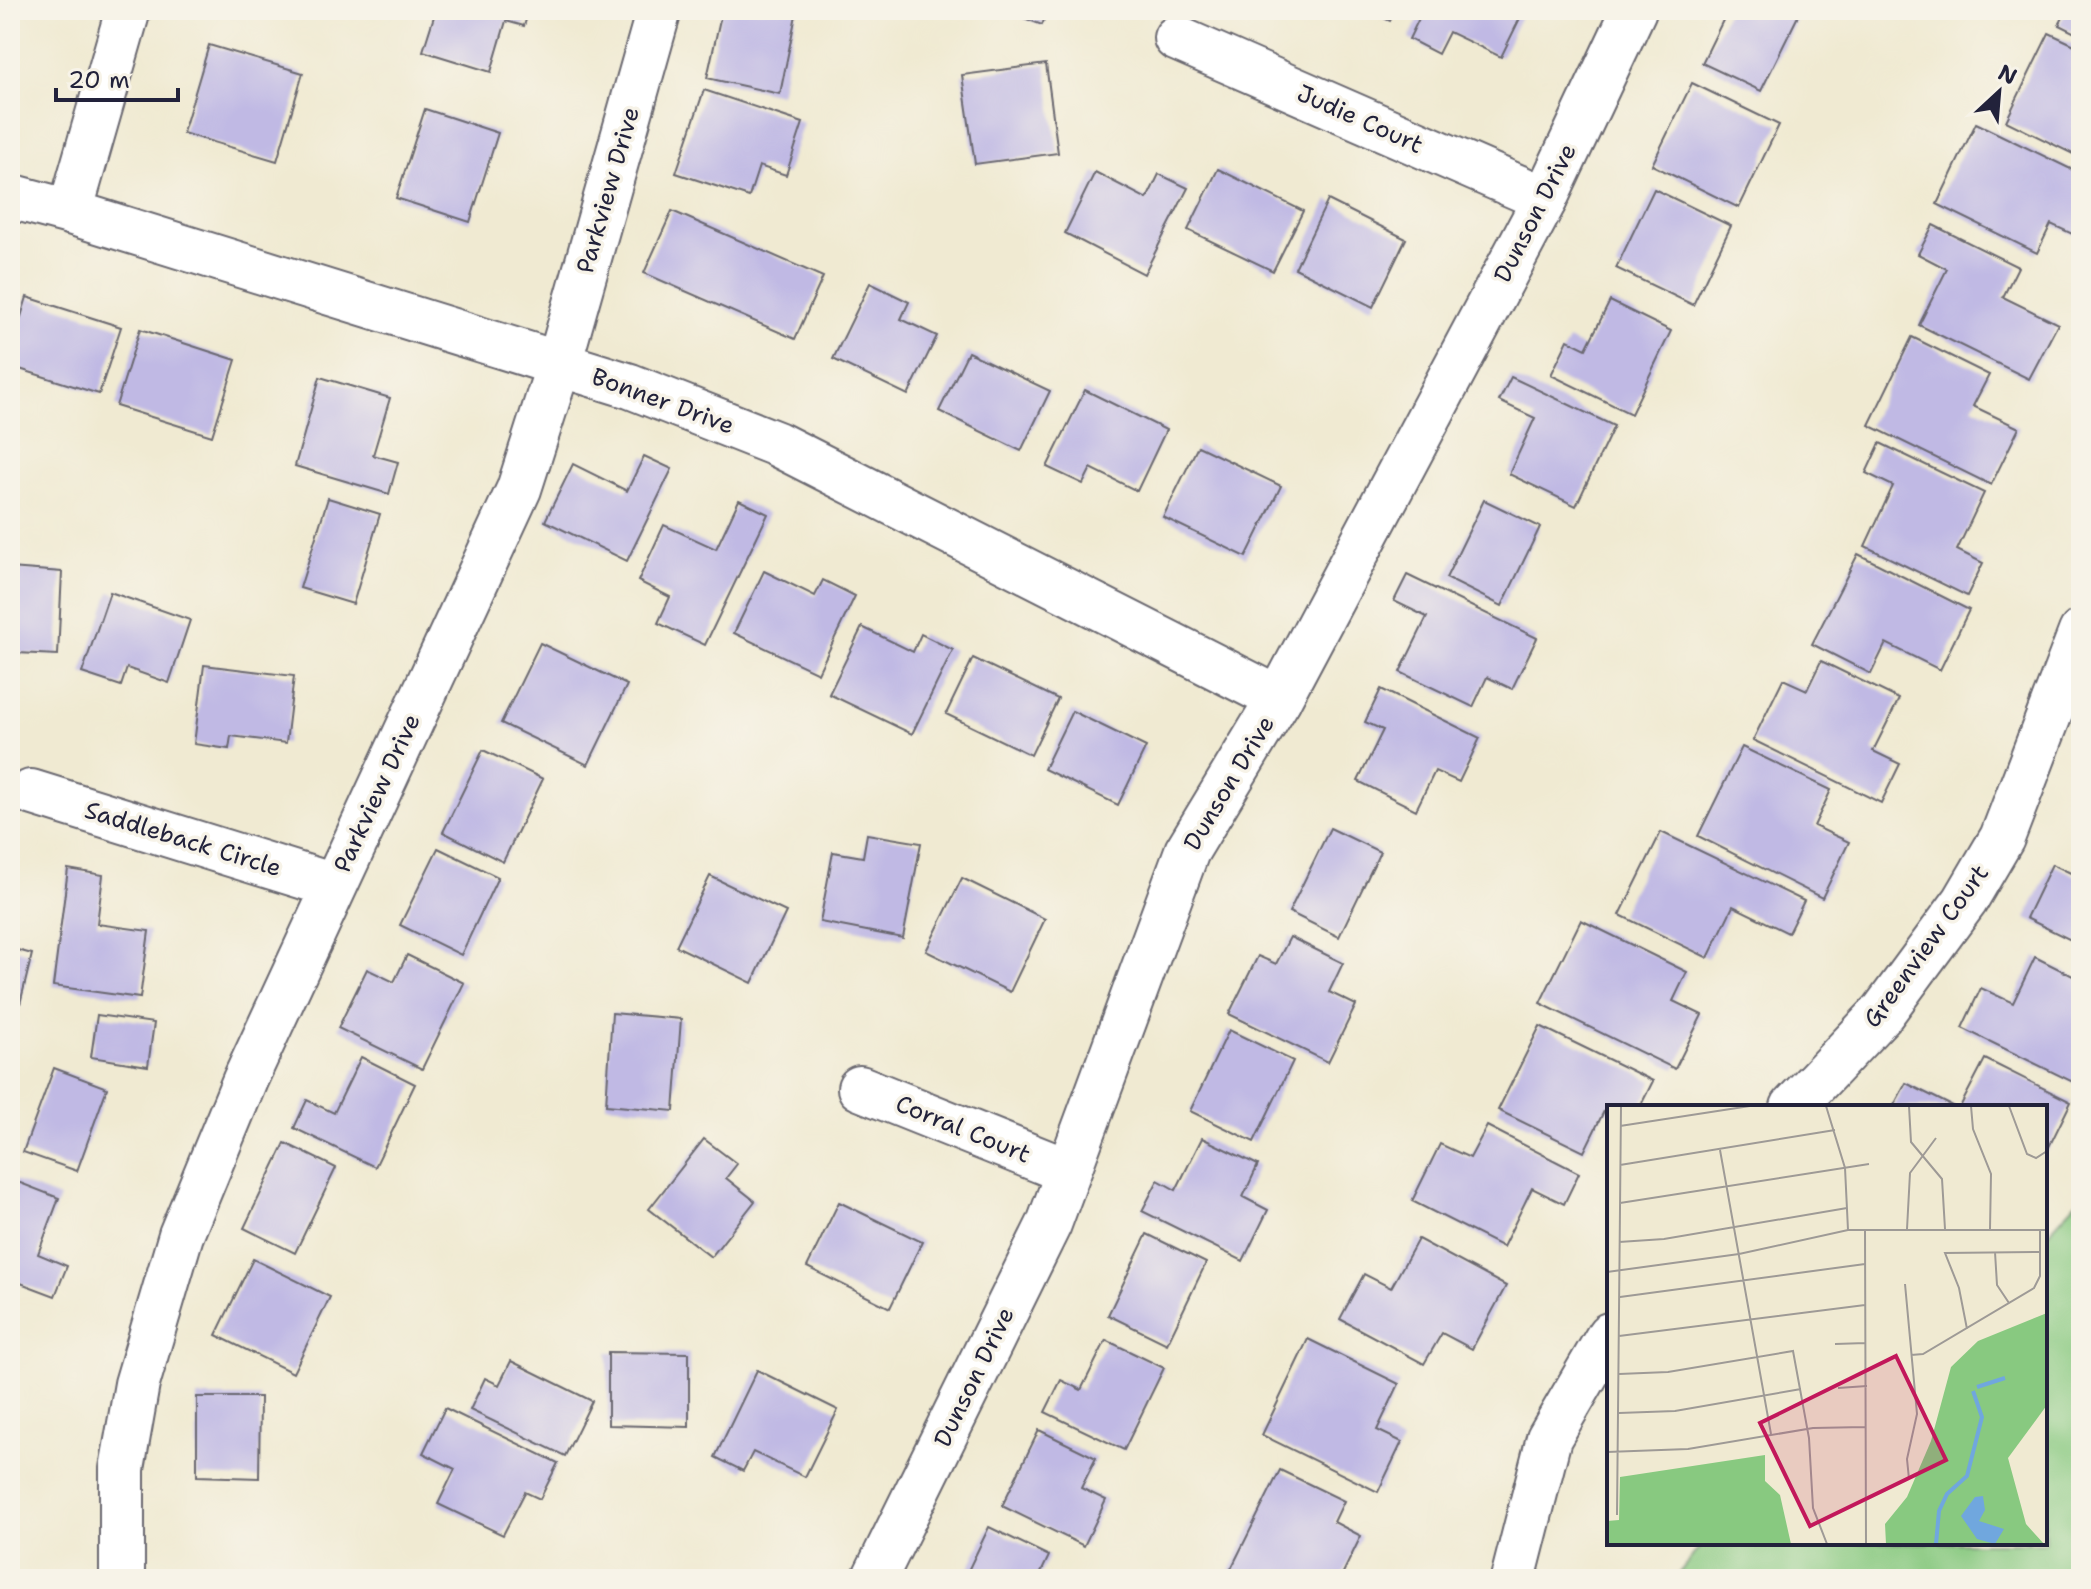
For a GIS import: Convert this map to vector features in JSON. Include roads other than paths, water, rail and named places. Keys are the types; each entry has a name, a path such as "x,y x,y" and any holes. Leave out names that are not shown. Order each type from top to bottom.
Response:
{"street":[{"path":"70,212 128,10"},
{"name":"Parkview Drive","path":"122,1579 122,1469 137,1384 181,1235 245,1080 519,489 559,364 659,10"},
{"name":"Dunson Drive","path":"874,1579 1049,1224 1187,851 1279,699 1545,199 1634,10"},
{"name":"Judie Court","path":"1176,38 1545,199"},
{"name":"Bonner Drive","path":"10,196 630,386 777,444 1279,699"},
{"name":"Greenview Court","path":"1795,1105 1883,1012 1965,901 2002,838 2081,632"},
{"name":"Saddleback Circle","path":"31,792 334,886"},
{"name":"Corral Court","path":"860,1088 1067,1171"},
{"path":"1513,1579 1549,1438 1607,1338"}]}
